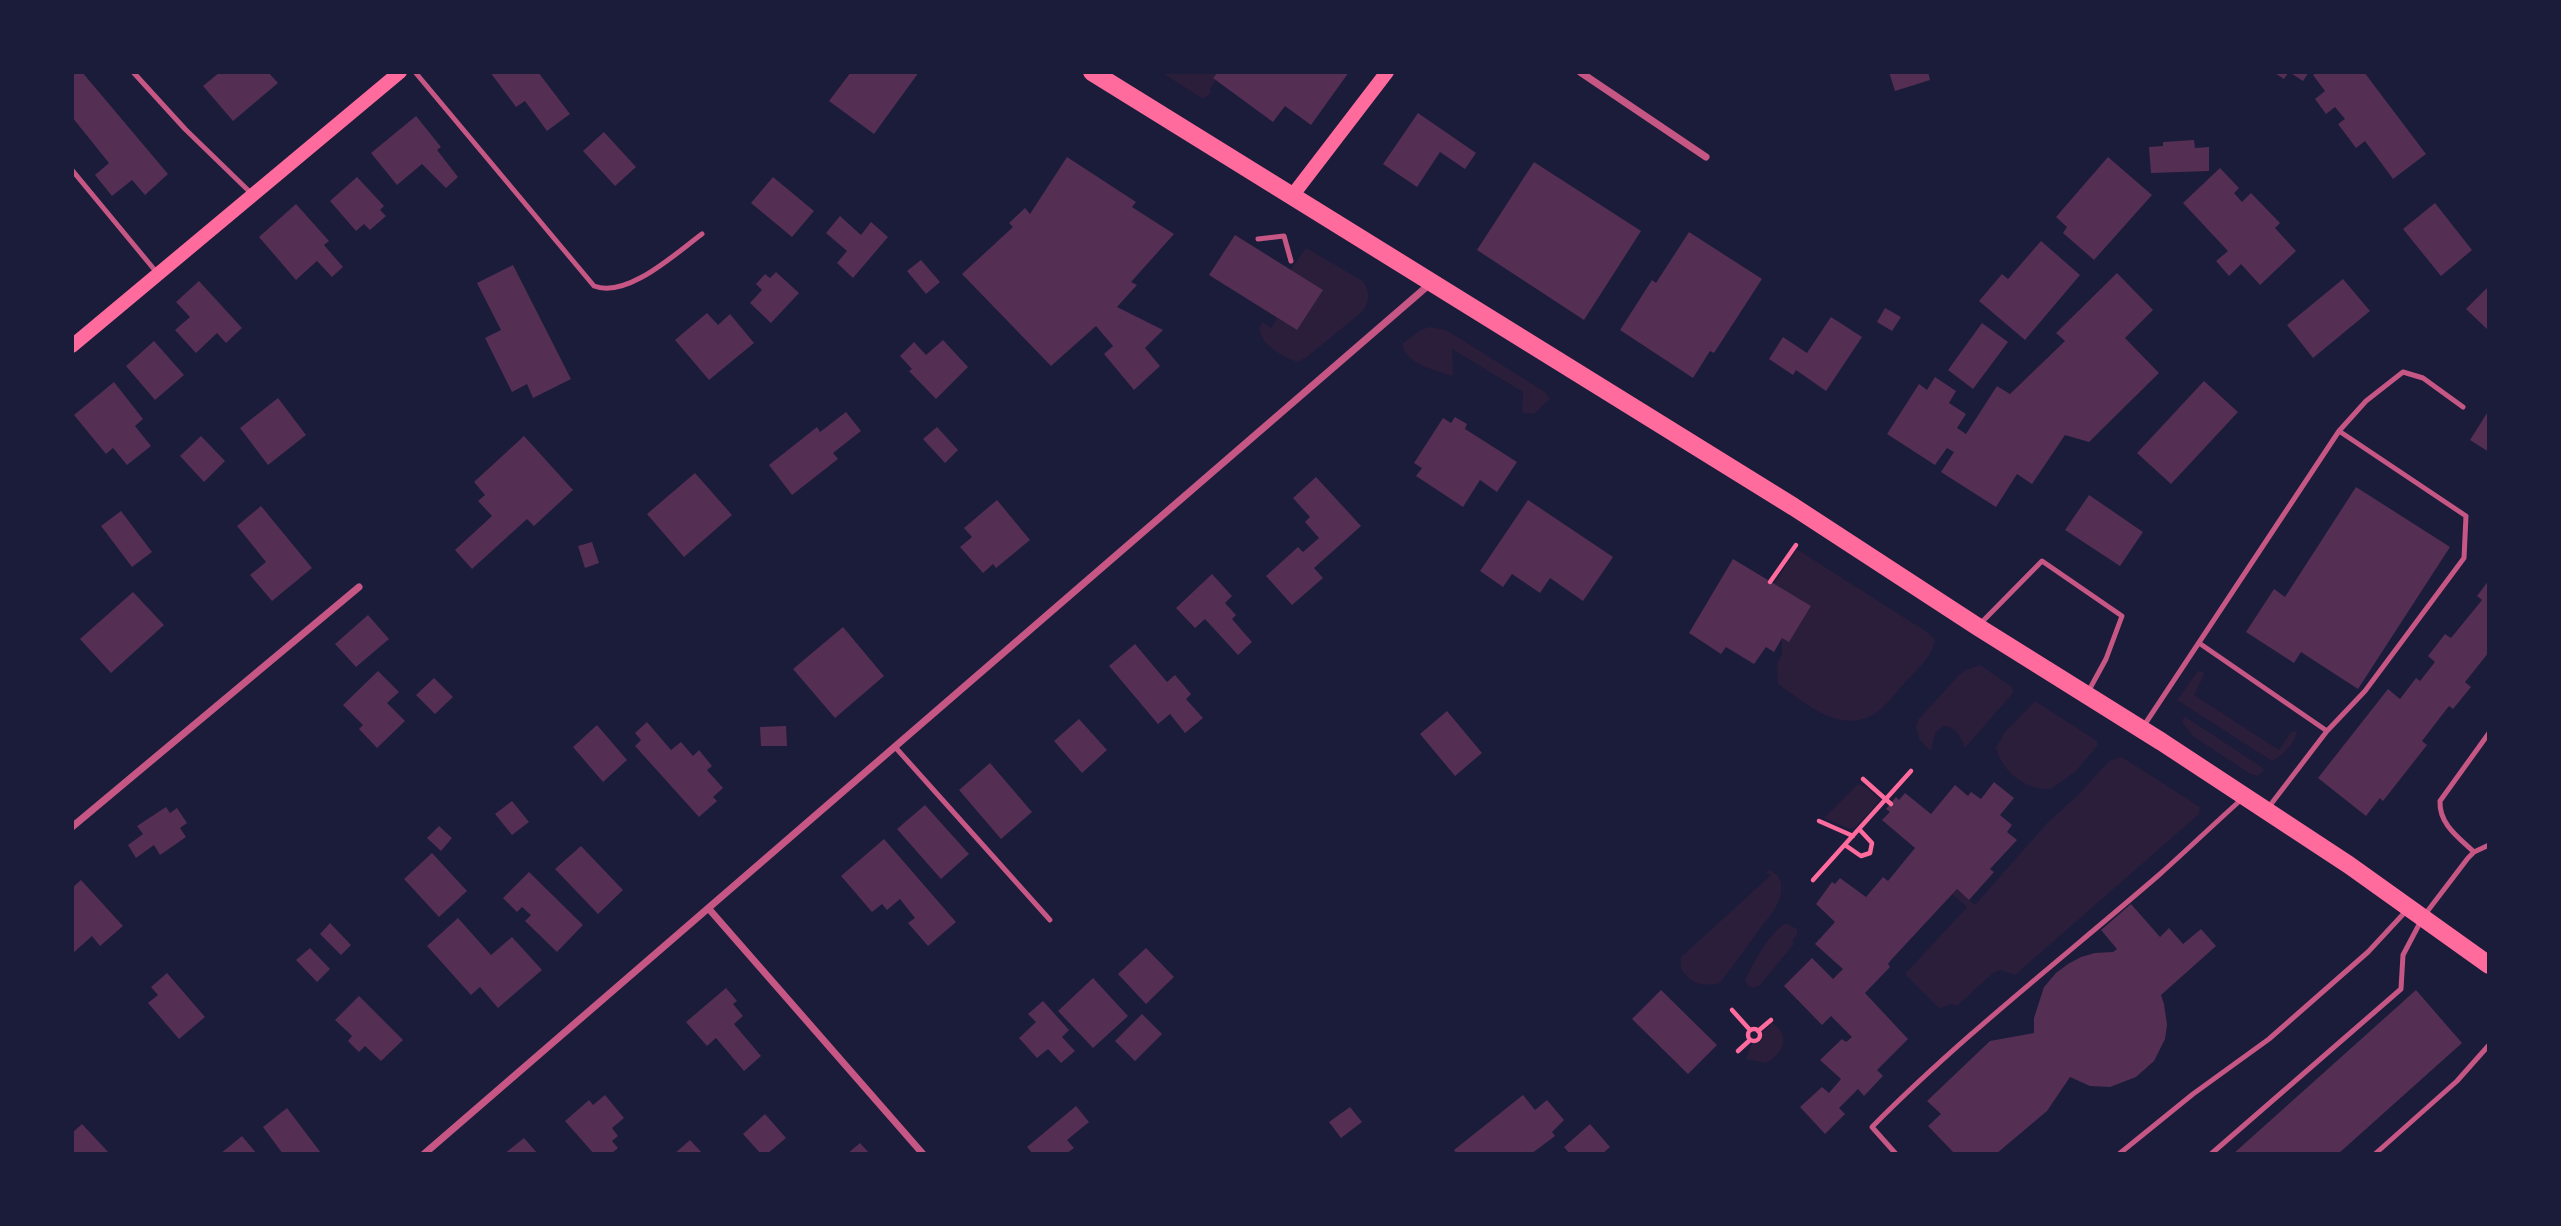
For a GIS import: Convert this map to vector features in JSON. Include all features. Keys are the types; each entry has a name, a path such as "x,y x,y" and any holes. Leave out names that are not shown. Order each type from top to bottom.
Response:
{"main road":[{"path":"72,346 401,72"},
{"path":"1092,72 1794,507 2267,810 2489,965"},
{"path":"1292,196 1387,72"}],"street":[{"path":"1580,72 1706,157"},
{"path":"425,1154 1431,284"},
{"path":"72,827 359,587"},
{"path":"709,909 923,1154"}],"lane":[{"path":"134,72 185,129 253,195"},
{"path":"415,72 594,286 604,290 636,281 702,234"},
{"path":"72,170 158,274"},
{"path":"1258,239 1284,236 1291,261"},
{"path":"2142,730 2339,431 2366,401 2403,372 2423,378 2463,407"},
{"path":"2267,810 2327,731 2365,691 2464,558 2466,516 2339,431"},
{"path":"1978,627 2042,561 2122,616 2106,659 2086,694"},
{"path":"2199,643 2327,731"},
{"path":"2474,852 2443,822 2439,812 2440,801 2489,733"},
{"path":"895,748 1050,920"},
{"path":"1896,1154 1872,1128 1913,1086 2033,979 2160,873 2245,796"},
{"path":"2119,1154 2193,1094 2269,1039 2416,912 2474,852 2489,845"},
{"path":"2211,1154 2401,989 2403,955 2416,912"},
{"path":"2375,1154 2457,1081 2489,1045"}],"path":[{"path":"1770,582 1796,545"},
{"path":"1813,880 1911,771"},
{"path":"1863,779 1891,804"},
{"path":"1819,821 1853,836"},
{"path":"1845,845 1861,856 1870,853 1872,843 1859,829"},
{"path":"1732,1010 1750,1030 1758,1031 1771,1020"},
{"path":"1750,1030 1747,1035 1750,1040"},
{"path":"1738,1051 1750,1040 1759,1038 1758,1031"}],"shaded area":[{"path":"1161,72 1218,72 1213,78 1216,80 1210,89 1211,93 1203,99"},
{"path":"1306,248 1363,281 1368,296 1363,311 1307,357 1297,362 1270,347 1260,329 1262,322 1271,328 1277,318 1297,330 1322,290 1290,270"},
{"path":"1429,327 1446,330 1545,392 1550,399 1534,414 1524,413 1523,392 1452,349 1453,376 1416,362 1402,344"},
{"path":"1798,550 1927,632 1935,640 1931,652 1920,667 1881,709 1867,717 1854,721 1827,716 1778,684 1777,664 1782,654 1782,638 1789,641 1811,606 1774,584"},
{"path":"1980,665 2012,687 2013,693 1965,748 1958,733 1944,726 1935,733 1931,751 1919,739 1916,726 1918,720 1958,676"},
{"path":"2198,671 2204,675 2194,695 2279,750 2291,732 2297,731 2288,748 2272,761 2177,700"},
{"path":"2035,701 2097,741 2098,745 2075,772 2051,789 2033,787 2017,778 2004,765 1996,748 2004,733"},
{"path":"2184,716 2264,771 2257,776 2249,773 2194,737 2182,722"},
{"path":"2122,757 2200,807 2199,814 2015,975 2000,970 1993,973 1957,1006 1950,1004 1940,1009 1905,974 1967,907 1952,894 1957,889 1975,905 2047,823 2078,795 2109,761"},
{"path":"1858,784 1880,800 1856,827 1850,829 1824,818"},
{"path":"1769,870 1779,877 1782,887 1774,910 1720,983 1708,985 1693,981 1681,969 1681,957 1771,875 1766,872"},
{"path":"1786,923 1797,929 1797,935 1792,941 1794,944 1759,986 1753,988 1747,985 1745,980 1762,949"},
{"path":"1772,1023 1782,1033 1783,1039 1783,1045 1777,1055 1765,1063 1746,1059 1752,1044 1761,1042 1763,1032"}],"building":[{"path":"72,72 82,72 168,174 145,195 132,180 112,196 95,175 109,163 72,117"},
{"path":"220,72 268,72 278,83 233,121 203,86"},
{"path":"490,72 538,72 570,114 547,131 525,101 516,107"},
{"path":"851,72 919,72 874,134 829,101"},
{"path":"1218,72 1349,72 1311,125 1285,106 1273,122 1213,78"},
{"path":"1889,72 1928,72 1930,80 1895,91"},
{"path":"2273,72 2289,72 2284,79"},
{"path":"2289,72 2309,72 2303,81"},
{"path":"2317,72 2364,72 2426,154 2393,179 2365,141 2356,148 2338,124 2345,119 2335,107 2326,114 2315,99 2325,91 2313,75"},
{"path":"1418,113 1476,153 1465,169 1440,152 1417,187 1383,164"},
{"path":"416,116 441,147 437,150 458,177 446,188 422,164 397,185 371,153"},
{"path":"604,132 636,167 615,186 583,151"},
{"path":"2194,140 2195,148 2209,147 2209,171 2151,173 2149,147 2163,146 2163,142"},
{"path":"1067,157 1136,202 1132,207 1174,234 1131,282 1137,285 1117,307 1163,330 1145,348 1160,366 1134,390 1104,354 1113,346 1096,326 1051,366 962,274 1013,227 1009,223 1025,208 1030,214"},
{"path":"2108,157 2152,195 2094,260 2063,233 2067,227 2056,217"},
{"path":"1534,162 1641,231 1584,320 1477,250"},
{"path":"2220,168 2239,188 2234,193 2242,202 2251,193 2280,223 2275,228 2296,251 2260,285 2241,264 2229,276 2216,261 2228,251 2183,203"},
{"path":"357,177 384,206 380,210 386,216 370,230 364,224 356,231 330,201"},
{"path":"773,177 814,211 792,237 751,203"},
{"path":"2435,203 2472,250 2441,276 2403,229"},
{"path":"296,204 329,241 324,245 343,267 332,277 317,261 296,280 259,237"},
{"path":"840,216 861,235 871,222 888,237 853,278 837,263 847,251 826,233"},
{"path":"1689,232 1762,279 1714,353 1710,351 1693,378 1620,330 1652,280 1656,283"},
{"path":"1235,235 1323,290 1297,330 1209,275"},
{"path":"2041,241 2080,275 2025,340 1979,301 2002,274 2008,279"},
{"path":"921,260 940,282 926,294 907,271"},
{"path":"513,265 571,379 533,398 527,384 512,392 485,338 501,330 477,283"},
{"path":"776,272 799,293 771,323 750,303 762,290 756,284 765,274 770,278"},
{"path":"2117,273 2153,310 2125,338 2159,373 2089,442 2065,435 2032,484 2017,474 1996,507 1941,472 1954,452 1947,448 1935,465 1887,434 1919,384 1927,390 1935,377 1956,391 1949,403 1966,414 1957,428 1966,434 1997,386 2010,394 2065,341 2056,333"},
{"path":"2343,279 2370,311 2313,358 2287,325"},
{"path":"199,281 242,328 226,343 217,333 196,353 175,330 190,317 176,302"},
{"path":"2489,286 2489,331 2466,309"},
{"path":"1885,308 1901,317 1892,331 1877,322"},
{"path":"707,313 718,325 730,314 754,343 709,380 675,340"},
{"path":"1831,317 1862,337 1826,391 1796,370 1793,375 1769,359 1783,337 1807,353"},
{"path":"1982,323 2008,342 1973,389 1948,370"},
{"path":"943,340 968,367 936,399 909,371 912,369 900,356 914,342 926,355"},
{"path":"154,341 184,375 155,400 126,366"},
{"path":"2204,381 2238,412 2171,484 2137,453"},
{"path":"114,382 143,419 135,426 151,446 127,465 113,448 106,454 74,415"},
{"path":"278,398 306,435 268,465 240,428"},
{"path":"2489,410 2489,452 2470,440"},
{"path":"846,412 861,431 833,453 838,459 792,495 769,465 817,427 820,432"},
{"path":"1455,417 1467,424 1465,429 1517,462 1497,492 1480,480 1463,507 1416,476 1422,468 1414,463 1443,418 1451,423"},
{"path":"937,427 958,450 945,463 923,439"},
{"path":"201,436 225,461 204,482 180,456"},
{"path":"524,436 573,490 534,526 527,519 472,569 455,550 492,516 478,501 485,495 474,482"},
{"path":"695,473 732,515 684,557 647,514"},
{"path":"1316,477 1361,526 1314,568 1323,578 1292,605 1266,576 1298,547 1303,552 1319,538 1305,522 1310,517 1293,498"},
{"path":"2356,487 2450,547 2358,689 2301,652 2294,663 2246,632 2274,589 2285,597"},
{"path":"2089,495 2143,532 2120,566 2065,530"},
{"path":"997,500 1030,540 996,568 993,564 983,573 960,547 972,537 964,528"},
{"path":"1528,500 1613,557 1583,601 1550,578 1540,593 1512,574 1503,587 1480,571"},
{"path":"261,506 312,568 272,601 250,575 266,562 237,526"},
{"path":"121,511 152,552 132,567 101,526"},
{"path":"592,542 599,563 585,568 578,546"},
{"path":"1733,559 1811,606 1789,642 1782,638 1774,652 1766,647 1754,664 1726,647 1721,654 1689,633"},
{"path":"1212,574 1232,596 1225,603 1236,615 1232,619 1252,642 1238,655 1205,619 1195,628 1176,608"},
{"path":"2489,580 2489,652 2465,682 2471,687 2453,709 2449,706 2422,741 2427,745 2383,801 2380,798 2366,816 2318,778 2388,689 2400,699 2416,678 2420,681 2435,662 2428,656 2445,634 2451,638 2482,600 2477,596"},
{"path":"133,592 164,625 111,673 80,639"},
{"path":"368,615 389,639 356,667 335,644"},
{"path":"843,627 884,676 835,718 793,669"},
{"path":"1135,644 1167,682 1175,675 1191,694 1186,699 1203,718 1185,733 1170,714 1158,724 1109,666"},
{"path":"378,671 399,692 387,703 405,721 377,748 359,729 363,725 343,705"},
{"path":"434,678 453,697 435,714 416,695"},
{"path":"1447,711 1482,753 1455,776 1420,734"},
{"path":"1079,719 1107,750 1082,773 1054,741"},
{"path":"647,722 671,750 681,742 693,756 699,750 712,766 707,770 723,788 713,797 717,801 699,817 635,746 641,740 635,733"},
{"path":"597,725 627,760 603,782 573,747"},
{"path":"786,726 787,746 761,746 760,727"},
{"path":"990,763 1032,812 1001,839 959,790"},
{"path":"1994,782 2014,798 2000,815 2012,825 2007,832 2017,840 1990,869 1994,872 1969,900 1957,889 1891,960 1888,964 1890,967 1865,993 1908,1039 1877,1070 1883,1076 1864,1096 1858,1089 1839,1108 1845,1114 1825,1134 1800,1107 1822,1087 1829,1093 1841,1079 1820,1060 1842,1039 1846,1042 1852,1037 1831,1016 1822,1025 1784,986 1812,958 1833,979 1843,969 1815,944 1835,922 1816,904 1832,882 1835,884 1840,878 1866,897 1883,877 1888,881 1915,848 1882,820 1890,812 1886,809 1896,797 1899,800 1905,793 1931,814 1955,785 1968,796 1971,792 1981,799"},
{"path":"512,801 529,822 512,835 495,814"},
{"path":"925,805 969,854 941,879 897,829"},
{"path":"166,807 170,813 177,808 187,823 180,828 186,837 160,855 154,845 136,858 128,845 143,834 137,826"},
{"path":"439,826 452,838 441,851 427,838"},
{"path":"884,839 956,922 928,946 908,923 915,918 900,899 887,910 882,904 872,912 841,876"},
{"path":"581,846 623,890 598,914 555,869"},
{"path":"432,853 467,891 439,917 404,879"},
{"path":"529,872 583,925 557,952 525,921 531,915 522,907 517,912 503,898"},
{"path":"81,880 123,926 100,946 92,936 72,954 72,888"},
{"path":"2131,904 2160,937 2169,928 2183,944 2201,929 2216,946 2161,995 2167,1025 2165,1039 2154,1061 2136,1077 2110,1087 2090,1086 2070,1077 2047,1111 1996,1154 1955,1154 1928,1126 1941,1114 1927,1101 1990,1041 2034,1033 2034,1018 2044,987 2056,973 2081,957 2117,949 2101,930"},
{"path":"458,918 491,955 512,937 542,970 498,1008 480,987 471,995 427,946"},
{"path":"330,923 351,945 341,955 320,934"},
{"path":"310,948 330,969 317,982 296,960"},
{"path":"1146,948 1174,977 1146,1004 1118,974"},
{"path":"167,973 205,1017 179,1039 148,1003 158,995 151,987"},
{"path":"1093,978 1128,1016 1093,1048 1058,1011"},
{"path":"726,988 737,1001 733,1004 743,1016 734,1024 761,1056 744,1071 716,1038 707,1046 686,1022"},
{"path":"1661,990 1717,1045 1688,1074 1632,1019"},
{"path":"2416,990 2462,1043 2338,1154 2233,1154"},
{"path":"359,996 403,1040 381,1061 365,1046 359,1052 348,1041 352,1036 335,1020"},
{"path":"1043,1001 1069,1030 1062,1037 1075,1051 1061,1063 1048,1049 1037,1058 1019,1038 1036,1022 1028,1014"},
{"path":"1142,1014 1162,1034 1135,1061 1115,1041"},
{"path":"605,1095 624,1118 612,1128 618,1136 612,1141 618,1148 611,1154 594,1154 565,1121 589,1100 593,1105"},
{"path":"1523,1095 1535,1110 1547,1100 1564,1120 1552,1132 1555,1136 1531,1154 1457,1154 1454,1150"},
{"path":"1076,1106 1089,1122 1067,1140 1074,1148 1066,1154 1033,1154 1027,1147"},
{"path":"1350,1107 1362,1122 1341,1138 1329,1122"},
{"path":"287,1108 321,1153 283,1154 263,1127"},
{"path":"765,1114 786,1138 767,1154 761,1154 743,1134"},
{"path":"82,1124 110,1154 72,1154 72,1133"},
{"path":"1590,1124 1610,1147 1602,1154 1570,1154 1564,1147"},
{"path":"242,1136 257,1154 220,1154"},
{"path":"524,1138 538,1154 504,1154"},
{"path":"690,1140 703,1154 674,1154"},
{"path":"860,1143 870,1154 847,1154"}]}
